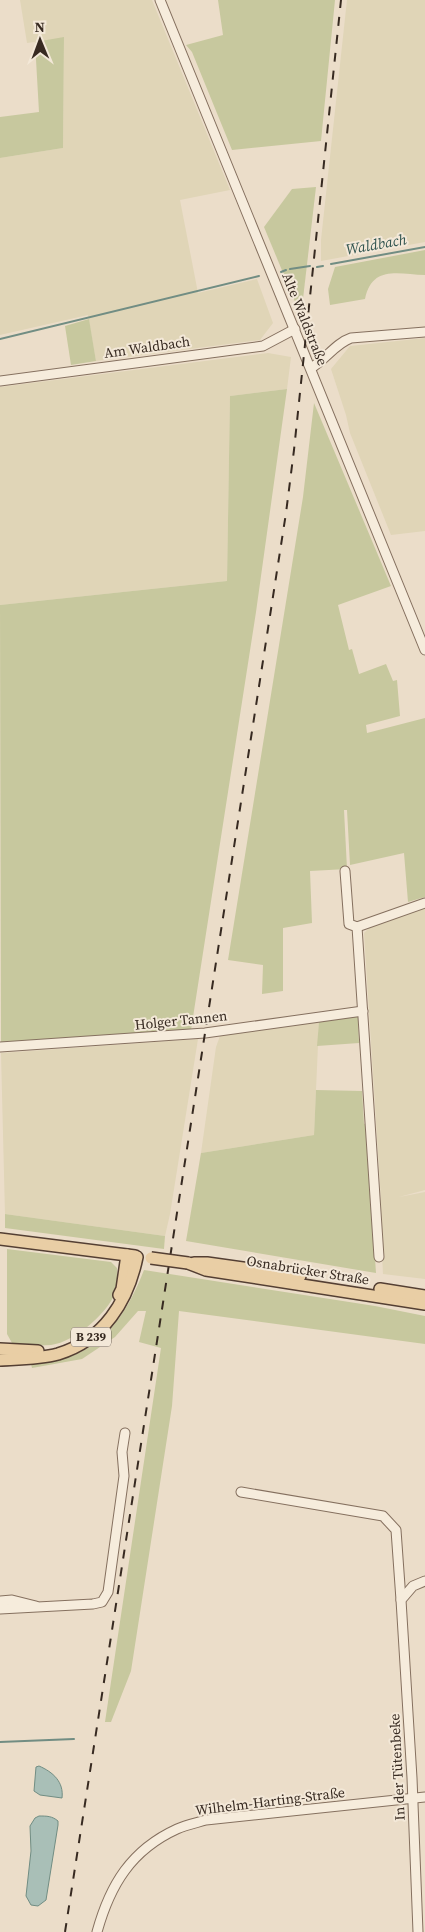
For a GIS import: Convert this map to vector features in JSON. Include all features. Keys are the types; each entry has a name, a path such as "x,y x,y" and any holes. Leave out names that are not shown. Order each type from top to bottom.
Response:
{"main road":[{"name":"Osnabrücker Straße","path":"0,1239 188,1263 215,1264 425,1296"},
{"name":"B 239","path":"0,1349 56,1350 76,1341 92,1330 112,1309 122,1289 132,1256"},
{"name":"B 239","path":"0,1360 57,1354 79,1346 96,1334 118,1310 133,1278 132,1256"},
{"name":"Osnabrücker Straße","path":"188,1263 206,1270 425,1304"}],"street":[{"name":"Alte Waldstraße","path":"160,0 425,650"},
{"name":"Am Waldbach","path":"0,381 262,346 295,329"},
{"path":"310,368 320,363 346,340 351,338 425,332"},
{"path":"346,871 349,924 357,927 425,903"},
{"path":"357,927 379,1257"},
{"name":"Holger Tannen","path":"0,1047 205,1033 363,1011"},
{"path":"0,1610 102,1602 108,1592 124,1476 122,1452 125,1433"},
{"name":"In der Tütenbeke","path":"241,1492 383,1516 396,1530 418,1932"},
{"path":"401,1600 413,1586 425,1581"},
{"path":"0,1601 12,1600 36,1606"},
{"name":"Wilhelm-Harting-Straße","path":"97,1932 109,1896 119,1876 151,1844 177,1829 206,1820 425,1797"}],"shaded area":[{"path":"20,0 152,0 230,190 180,200 198,293 257,279 273,323 260,340 96,361 88,315 0,335 0,158 63,148 64,38 27,43"},
{"path":"347,0 425,0 425,242 321,261 321,240"},
{"path":"425,338 425,531 391,535 350,433 331,369 350,346"},
{"path":"268,353 291,357 287,389 230,396 227,581 0,605 0,387"},
{"path":"425,908 425,1190 399,1197 425,1192 425,1279 383,1274 379,1200 381,1200 364,933 370,927 377,924"},
{"path":"319,1022 314,1135 201,1153 216,1047 220,1036"},
{"path":"198,1039 165,1236 5,1214 1,1053"}],"green space":[{"path":"218,0 335,0 321,141 232,150 192,52 186,45 223,35"},
{"path":"64,37 63,148 0,158 0,117 39,112 35,42"},
{"path":"316,187 301,316 264,227 292,189"},
{"path":"425,250 425,275 396,273 380,276 368,288 365,299 330,305 328,289 335,267"},
{"path":"89,319 96,361 71,365 65,326"},
{"path":"287,389 256,612 191,1030 1,1044 0,605 227,581 230,396"},
{"path":"314,403 391,586 338,605 349,650 352,649 359,674 386,664 393,681 397,680 400,716 366,725 367,733 425,718 425,897 408,902 404,853 350,865 347,810 344,810 347,869 310,871 312,923 283,928 283,991 262,994 263,965 228,960 303,497"},
{"path":"358,1016 359,1043 317,1046 319,1022"},
{"path":"316,1090 362,1091 364,1124 366,1123 376,1273 186,1241 201,1153 314,1135"},
{"path":"5,1214 165,1236 164,1249 5,1228"},
{"path":"7,1249 111,1262 117,1268 117,1288 108,1306 100,1315 81,1332 71,1338 51,1345 12,1343 7,1334"},
{"path":"144,1270 375,1306 425,1316 425,1344 179,1311 172,1406 131,1671 111,1722 105,1722 161,1348 139,1342 146,1311 138,1311 115,1337 82,1359 32,1368 31,1364 72,1356 108,1332 132,1297"}],"water":[{"path":"39,1766 49,1771 59,1782 62,1798 40,1795 34,1791 36,1767"},
{"path":"39,1816 54,1818 58,1821 58,1825 46,1900 38,1906 31,1905 26,1896 31,1851 30,1826 35,1818"}],"waterway":[{"name":"Waldbach","path":"331,264 425,247"},
{"name":"Waldbach","path":"290,269 310,266"},
{"name":"Waldbach","path":"317,267 323,266"},
{"name":"Waldbach","path":"281,272 286,270"},
{"path":"0,339 259,276"},
{"path":"0,1742 74,1739"}],"railway":[{"path":"65,1932 286,513 341,0"}]}
